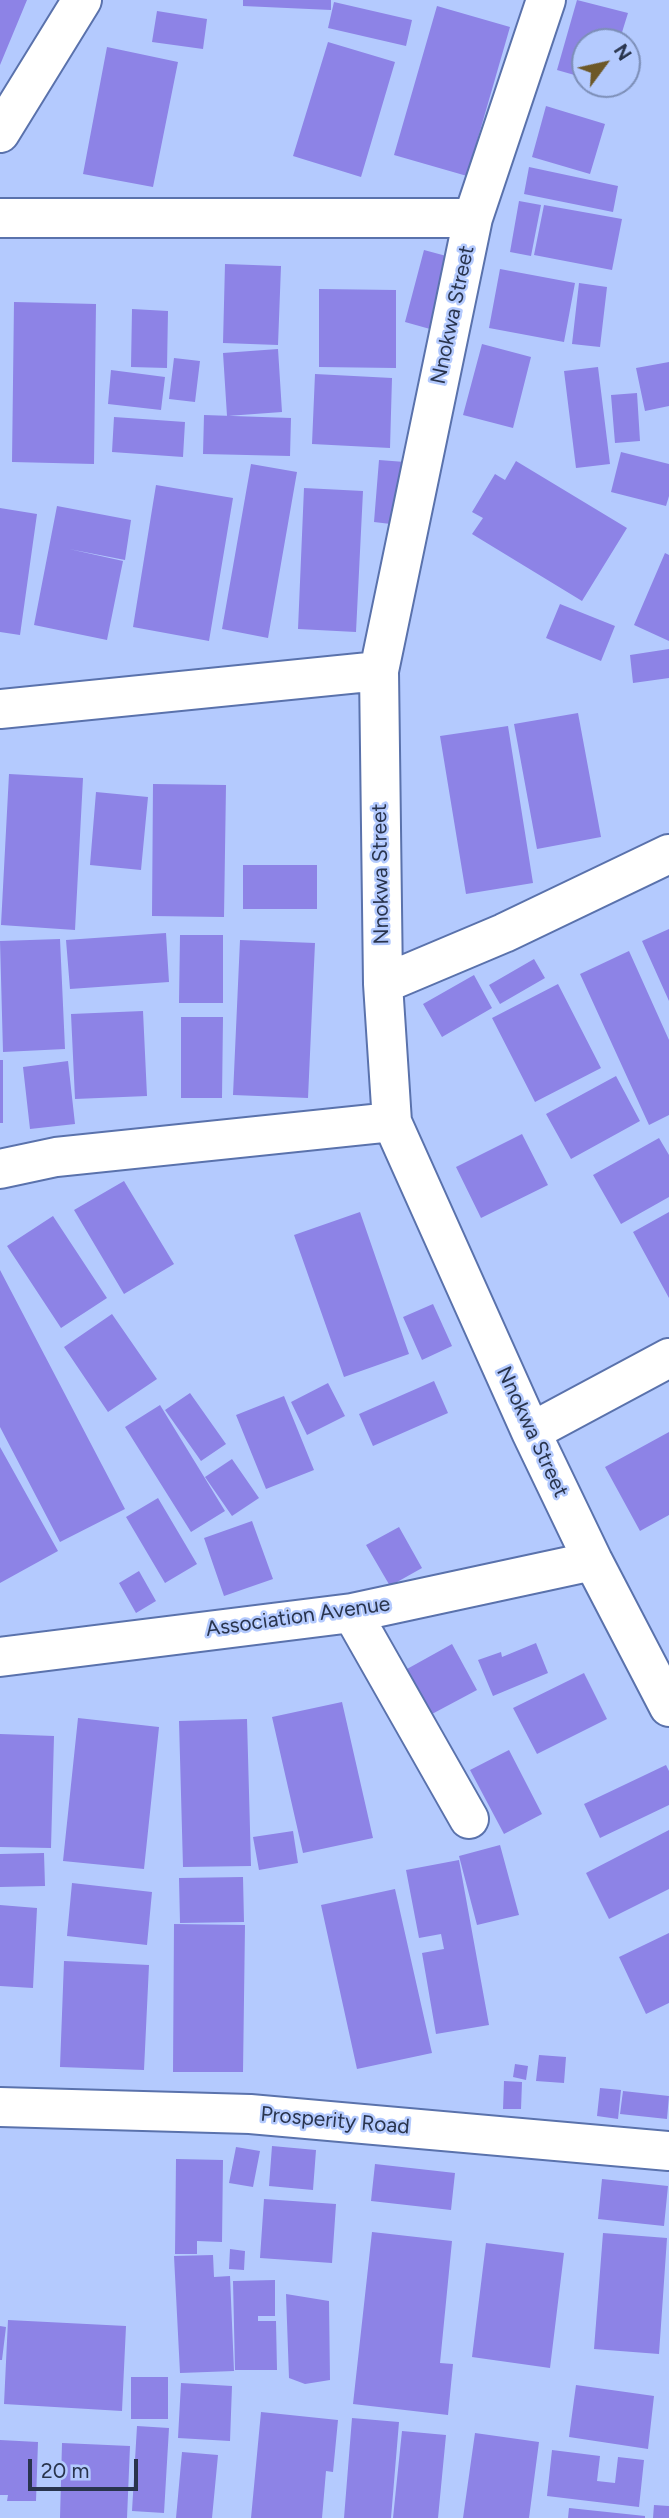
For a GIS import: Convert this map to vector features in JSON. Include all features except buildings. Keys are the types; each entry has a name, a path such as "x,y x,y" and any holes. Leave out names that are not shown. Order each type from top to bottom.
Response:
{"street":[{"path":"0,133 82,0"},
{"name":"Nnokwa Street","path":"546,0 473,218 379,671 383,984 392,1122 531,1432 593,1561 669,1707"},
{"path":"0,218 473,218"},
{"path":"0,709 379,671"},
{"path":"383,984 504,933 669,854"},
{"path":"0,1169 56,1157 392,1122"},
{"path":"531,1432 669,1358"},
{"name":"Association Avenue","path":"0,1657 352,1613 593,1561"},
{"path":"352,1613 469,1819"},
{"name":"Prosperity Road","path":"0,2107 250,2114 669,2151"}]}
